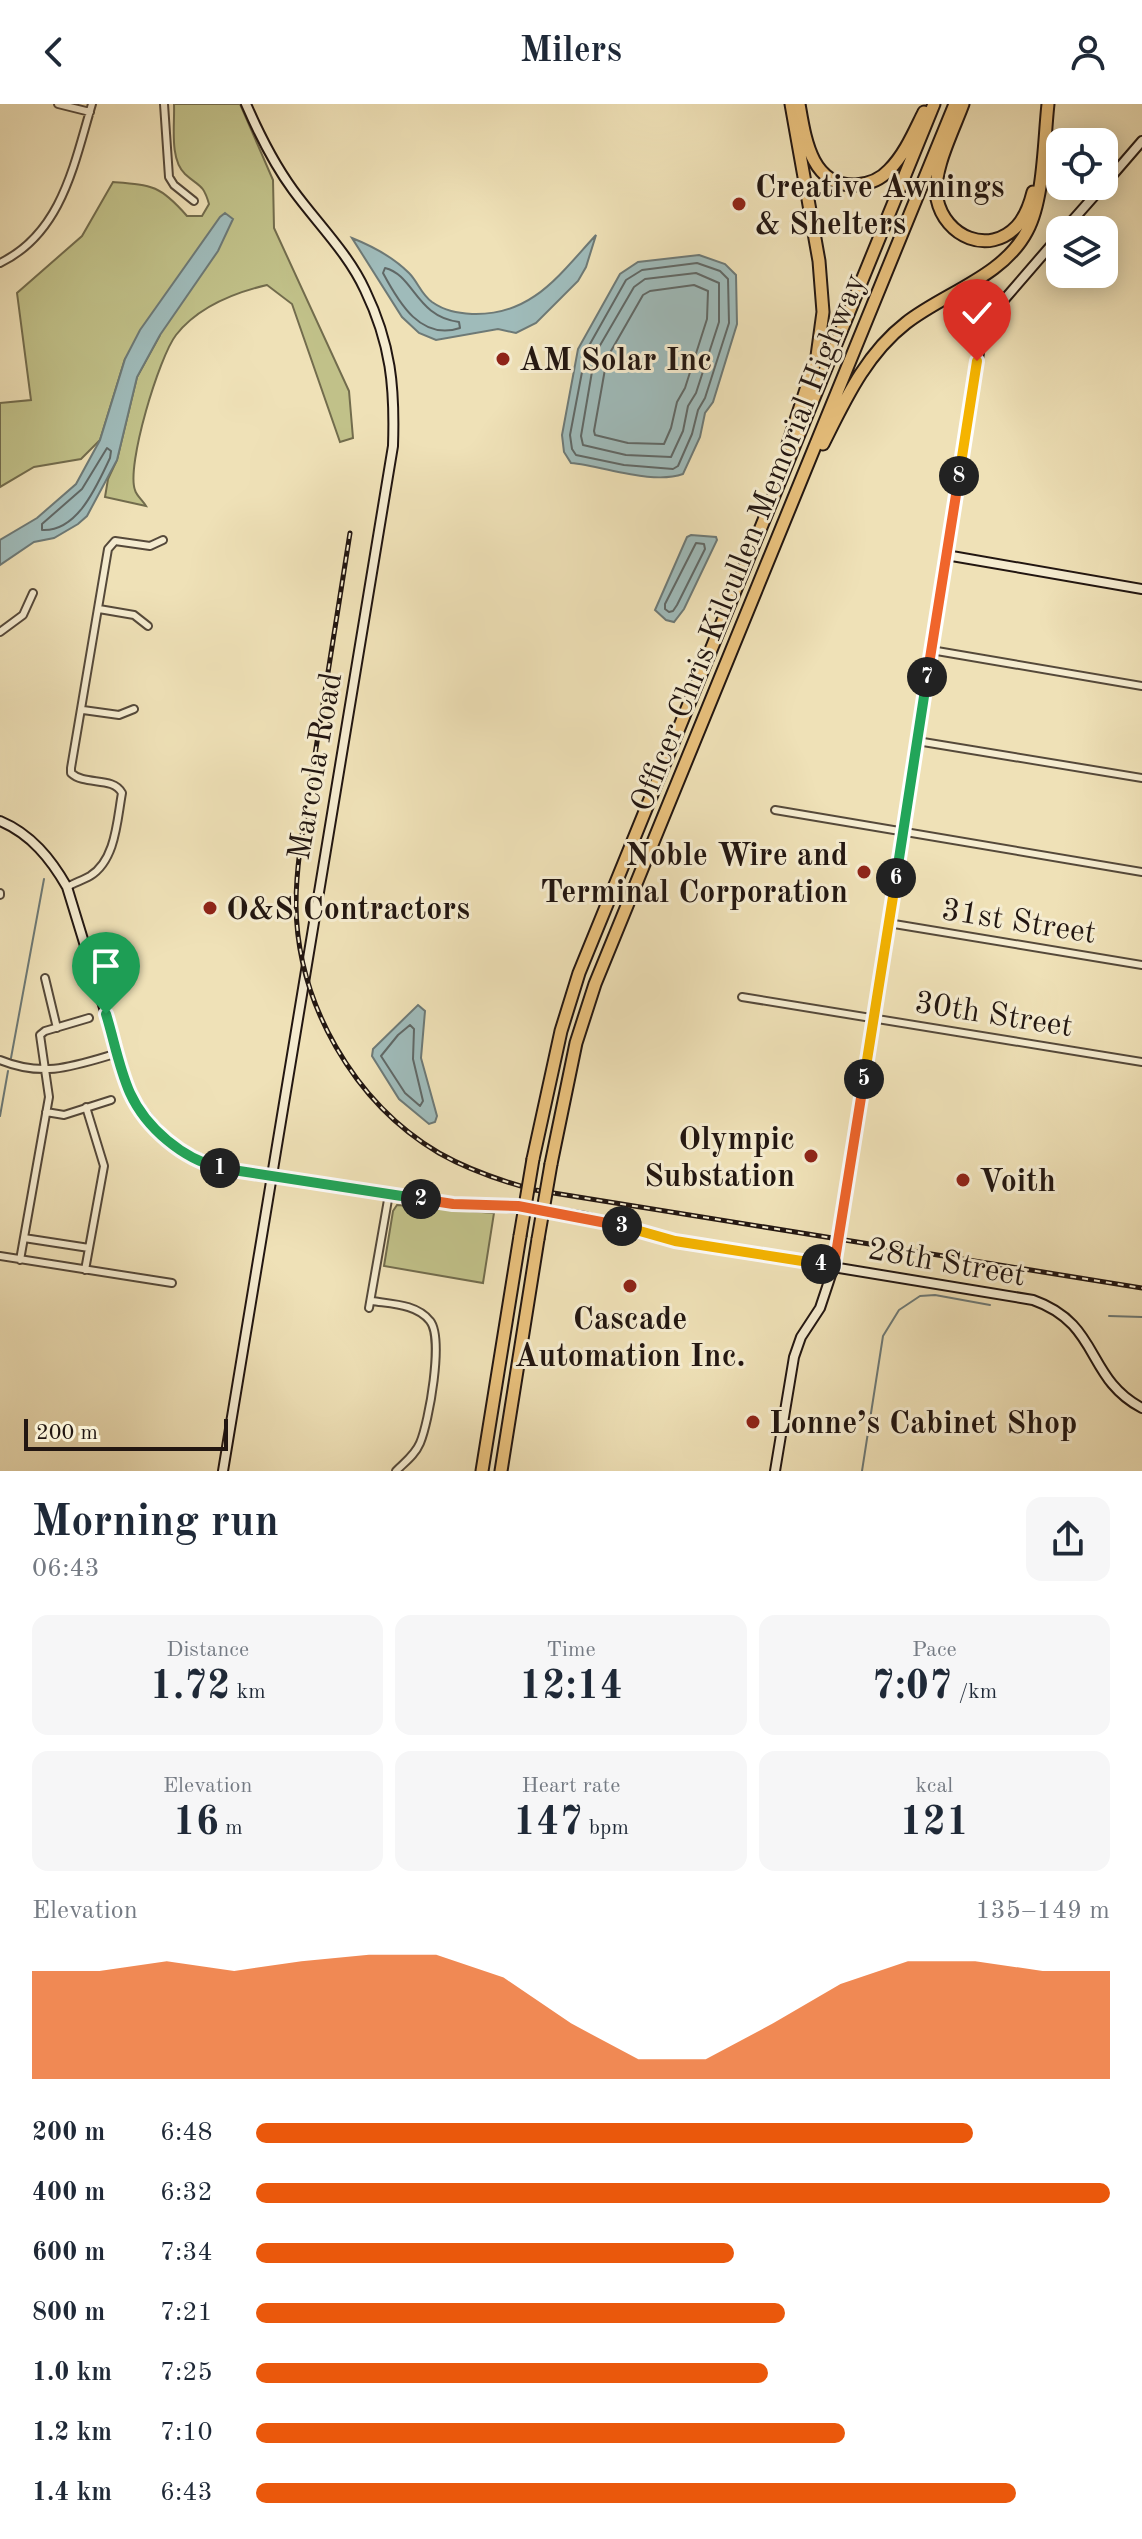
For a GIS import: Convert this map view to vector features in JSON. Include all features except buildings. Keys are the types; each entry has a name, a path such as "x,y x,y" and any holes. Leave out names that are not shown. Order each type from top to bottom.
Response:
{"highway":[{"path":"761,530 817,356 823,312 819,261 791,104"},
{"path":"799,104 807,149 814,163 832,179 851,185 864,184 887,173 899,159 927,104"},
{"name":"Officer Chris Kilcullen Memorial Highway","path":"482,1471 533,1159 561,1031 579,973 934,104"},
{"name":"Officer Chris Kilcullen Memorial Highway","path":"501,1471 551,1164 576,1043 595,984 955,104"},
{"path":"963,104 937,181 936,198 955,232 979,241 1008,233 1024,217 1041,169"},
{"path":"788,512 855,382 874,355 906,322 989,270 1016,248 1027,231 1037,208 1048,104"}],"main road":[{"name":"Marcola Road","path":"223,1471 393,446 394,395 379,322 364,288 345,257 274,161 246,104"},
{"path":"1118,168 1142,141"},
{"path":"1076,216 1090,200"},
{"path":"775,1471 794,1357 801,1337 820,1308 834,1266 977,361 984,333 1005,298 1046,251"},
{"path":"946,555 1142,589"},
{"path":"0,821 14,827 40,848 67,887 130,1093 149,1123 171,1143 213,1166 271,1177"},
{"name":"28th Street","path":"271,1177 435,1202 501,1204 585,1217 675,1241 1016,1296 1047,1305 1069,1319 1080,1330 1111,1384 1142,1408"}],"street":[{"path":"58,104 90,112"},
{"path":"0,263 26,247 53,214 67,188 92,104"},
{"path":"164,104 169,177 194,201"},
{"path":"67,887 93,875 104,862 117,823 121,789 79,779 71,773 111,544 120,541 150,546 163,540"},
{"path":"0,632 23,615 33,593"},
{"path":"99,609 134,615 148,626"},
{"path":"931,650 1142,686"},
{"path":"83,710 119,715 134,709"},
{"path":"917,741 1142,778"},
{"path":"775,810 1142,872"},
{"name":"31st Street","path":"888,923 1142,965"},
{"path":"45,978 57,1028"},
{"name":"30th Street","path":"742,997 1142,1062"},
{"path":"20,1260 49,1097 40,1035 89,1018"},
{"path":"0,1060 47,1070 70,1067 118,1053"},
{"path":"46,1112 64,1115 111,1100"},
{"path":"85,1270 104,1166 86,1107"},
{"path":"389,1194 371,1305 413,1308 430,1321 437,1341 421,1442 411,1458 396,1471"},
{"path":"24,1238 89,1248"},
{"path":"0,1256 172,1283"}],"green space":[{"path":"174,104 240,104 273,180 274,228 349,391 353,438 340,442 292,304 267,285 229,297 205,309 185,325 169,347 146,412 135,459 135,490 146,506 105,497 137,377 160,335 125,359 100,440 81,459 34,467 0,487 0,403 31,400 17,293 82,236 113,182 154,188 170,198 187,216 202,216 209,204 202,189 185,174 177,160"},
{"path":"397,1205 494,1213 483,1283 384,1266 393,1211"}],"water":[{"path":"225,213 233,219 218,251 160,335 137,377 117,460 87,516 54,538 34,542 0,565 0,540 37,518 76,484 100,440 125,359 140,330"},
{"path":"596,235 578,281 536,323 516,333 498,329 436,340 419,333 402,317 352,238 397,262 432,302 451,311 472,314 493,313 528,300 556,278"},
{"path":"699,255 725,264 736,275 737,324 713,402 705,413 700,437 683,474 643,476 571,463 564,452 562,435 578,349 620,274 638,262"},
{"path":"687,537 716,537 717,540 684,609 674,622 666,620 655,610"},
{"path":"418,1005 425,1011 421,1058 437,1116 435,1122 429,1124 399,1099 372,1056 373,1049"}],"waterway":[{"path":"11,1058 44,879"},
{"path":"0,1116 8,1071"},
{"path":"862,1471 883,1336 899,1310 920,1296 935,1295 990,1305"},
{"path":"1109,1316 1142,1317"}],"railway":[{"path":"350,533 302,833 296,905 299,942 319,1013 336,1047 381,1107 408,1132 439,1153 462,1165 535,1190 1142,1288"}],"place":[{"name":"Creative Awnings & Shelters","path":"739,204"},
{"name":"AM Solar Inc","path":"503,359"},
{"name":"Noble Wire and Terminal Corporation","path":"864,872"},
{"name":"O&S Contractors","path":"210,908"},
{"name":"Olympic Substation","path":"811,1156"},
{"name":"Voith","path":"963,1180"},
{"name":"Cascade Automation Inc.","path":"630,1286"},
{"name":"Lonne’s Cabinet Shop","path":"753,1422"}],"route":[{"path":"106,1014 130,1093 149,1123 171,1143 213,1166 435,1202 501,1204 585,1217 675,1241 834,1266 977,361"}]}
